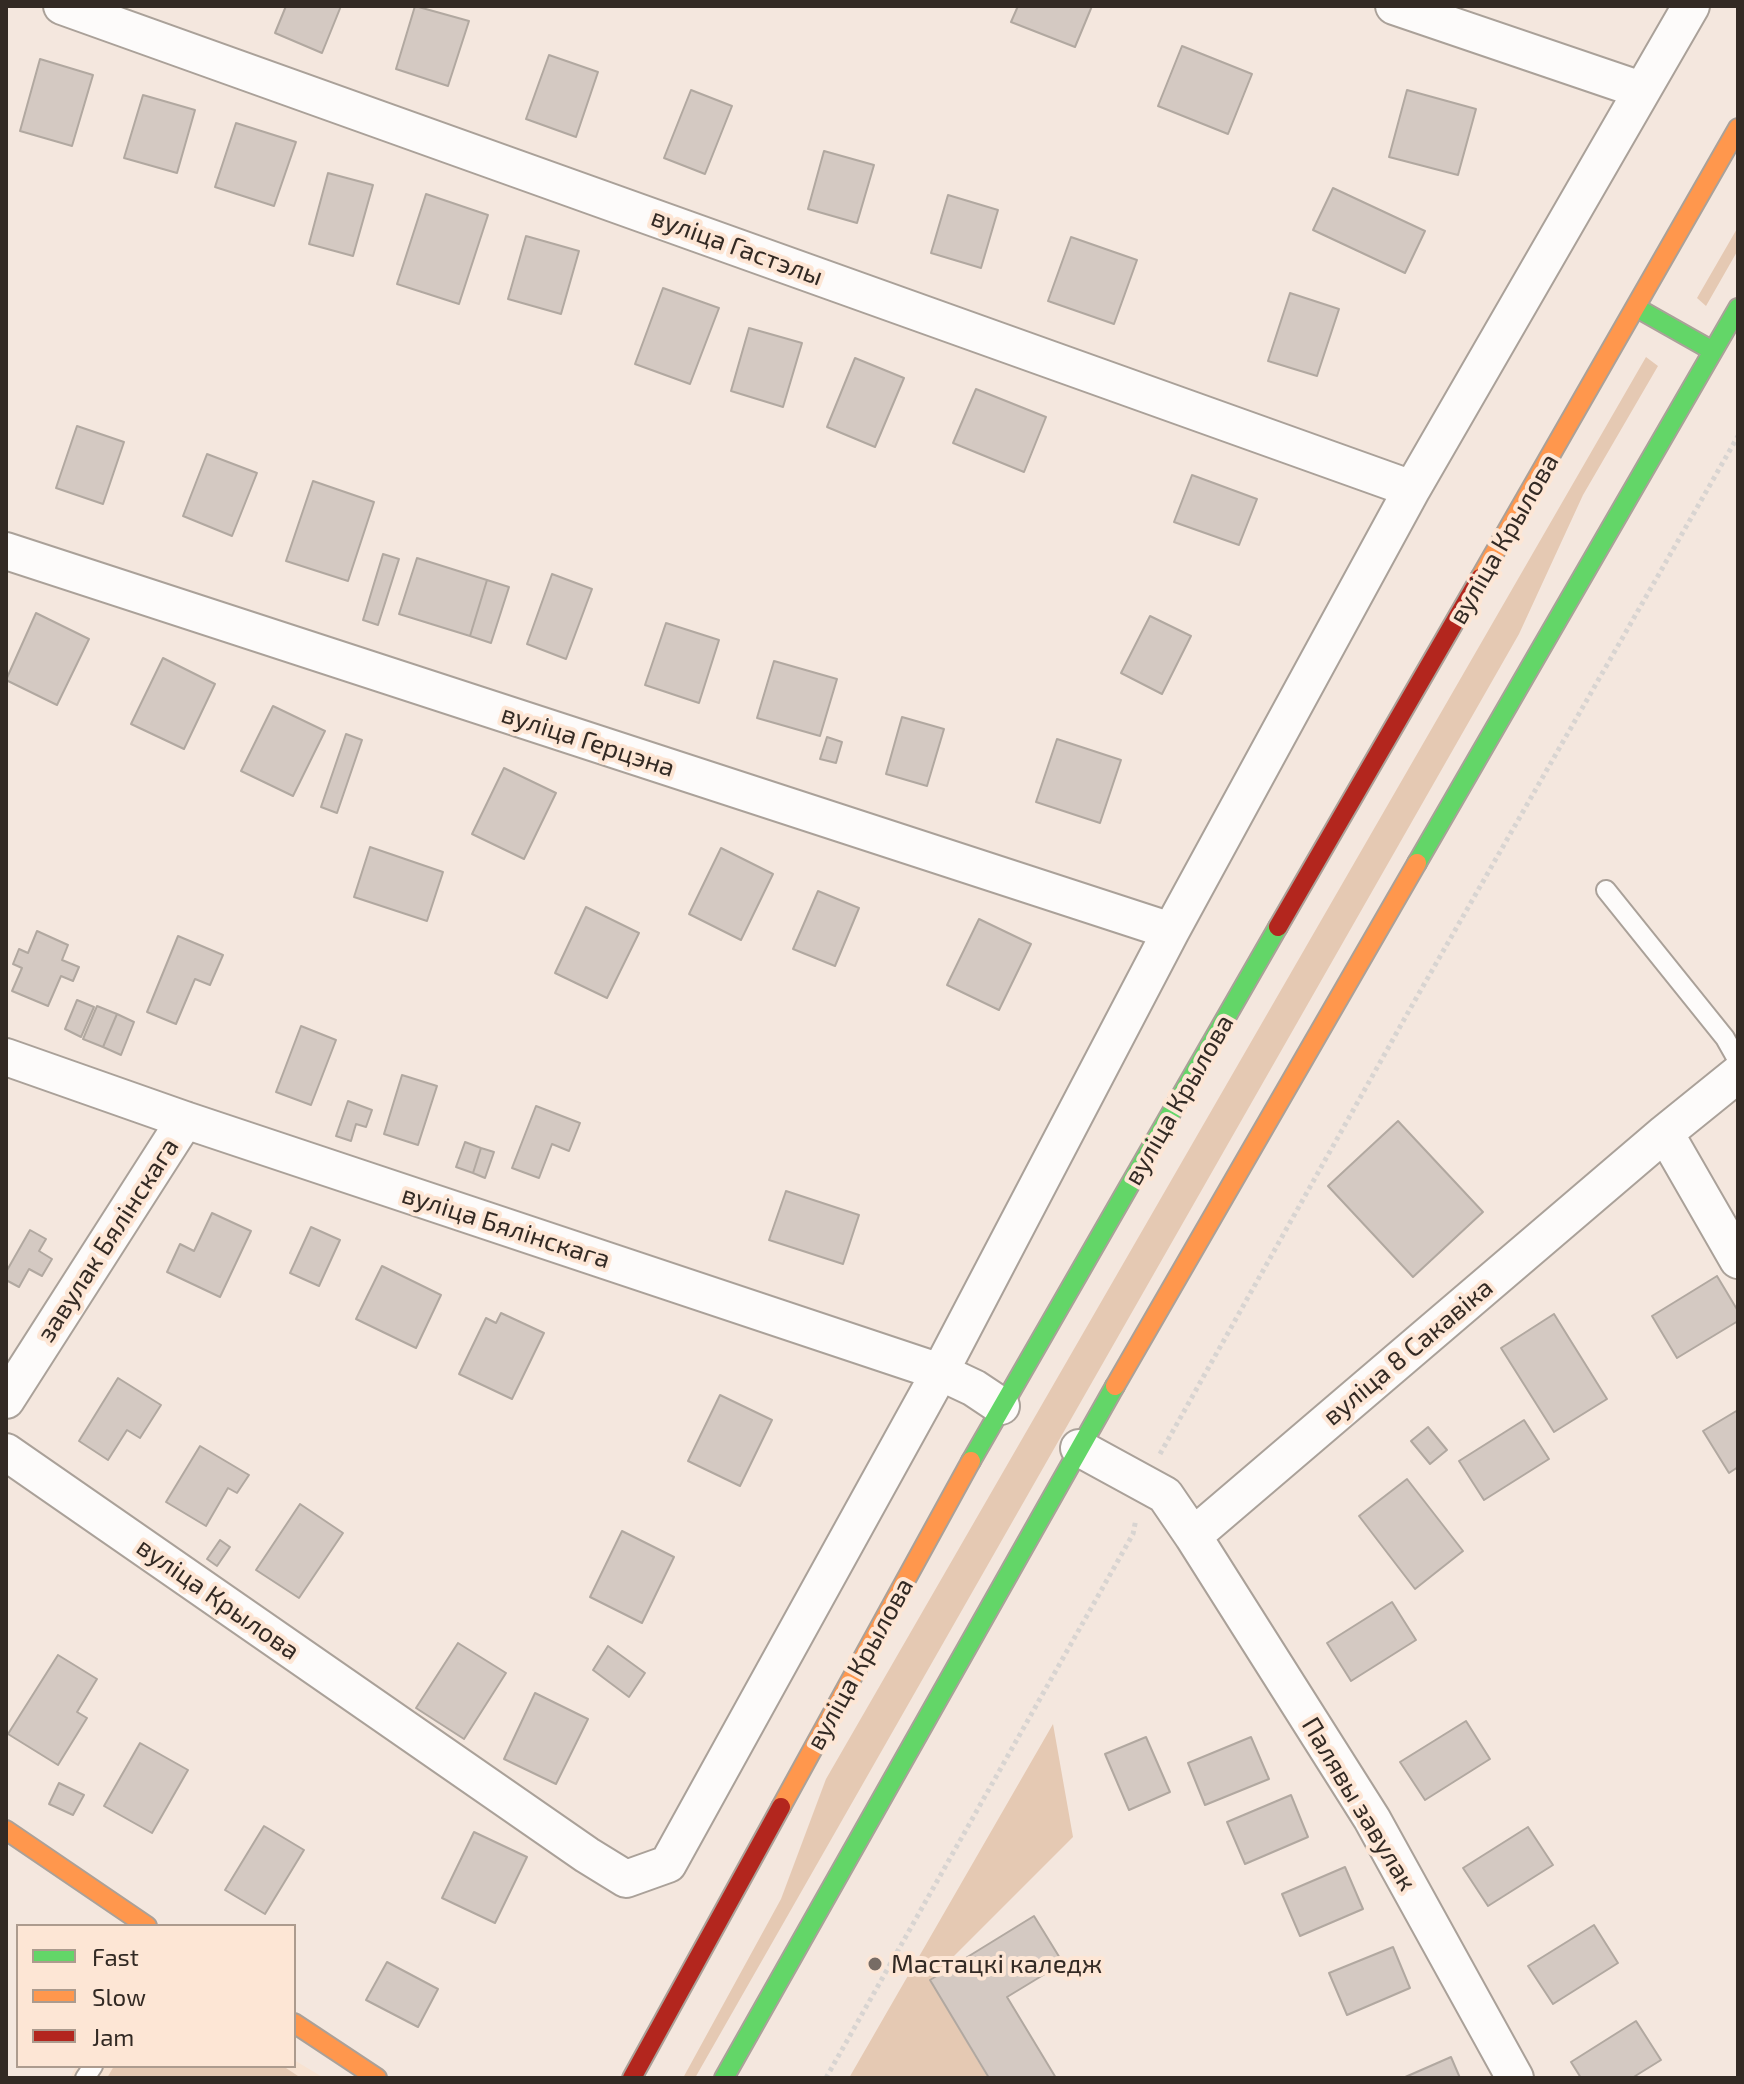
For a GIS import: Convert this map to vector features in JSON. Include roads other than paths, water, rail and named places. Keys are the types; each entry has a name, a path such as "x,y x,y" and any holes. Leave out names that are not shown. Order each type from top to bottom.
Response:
{"main road":[{"name":"вуліца Крылова","path":"632,2078 1001,1406 1637,308 1738,128"},
{"path":"1637,308 1713,351"},
{"path":"724,2078 1079,1448 1738,308"},
{"path":"6,1830 144,1924"},
{"path":"296,2024 377,2078"}],"street":[{"name":"вуліца Гастэлы","path":"62,6 1412,489"},
{"path":"1394,6 1641,90"},
{"path":"940,1372 1171,931 1412,489 1691,6"},
{"name":"вуліца Герцэна","path":"6,551 1171,931"},
{"name":"вуліца Бялінскага","path":"6,1057 185,1120 940,1372 974,1388 1001,1406"},
{"name":"вуліца 8 Сакавіка","path":"1193,1536 1738,1074"},
{"name":"завулак Бялінскага","path":"6,1400 185,1120"},
{"path":"1665,1133 1738,1260"},
{"name":"вуліца Крылова","path":"6,1452 626,1879 668,1864 940,1372"},
{"path":"1079,1448 1165,1495 1193,1536"},
{"name":"Палявы завулак","path":"1193,1536 1372,1819 1515,2078"}],"lane":[{"path":"1606,890 1725,1038 1738,1061"}],"place":[{"name":"Мастацкі каледж","path":"875,1964"}]}
